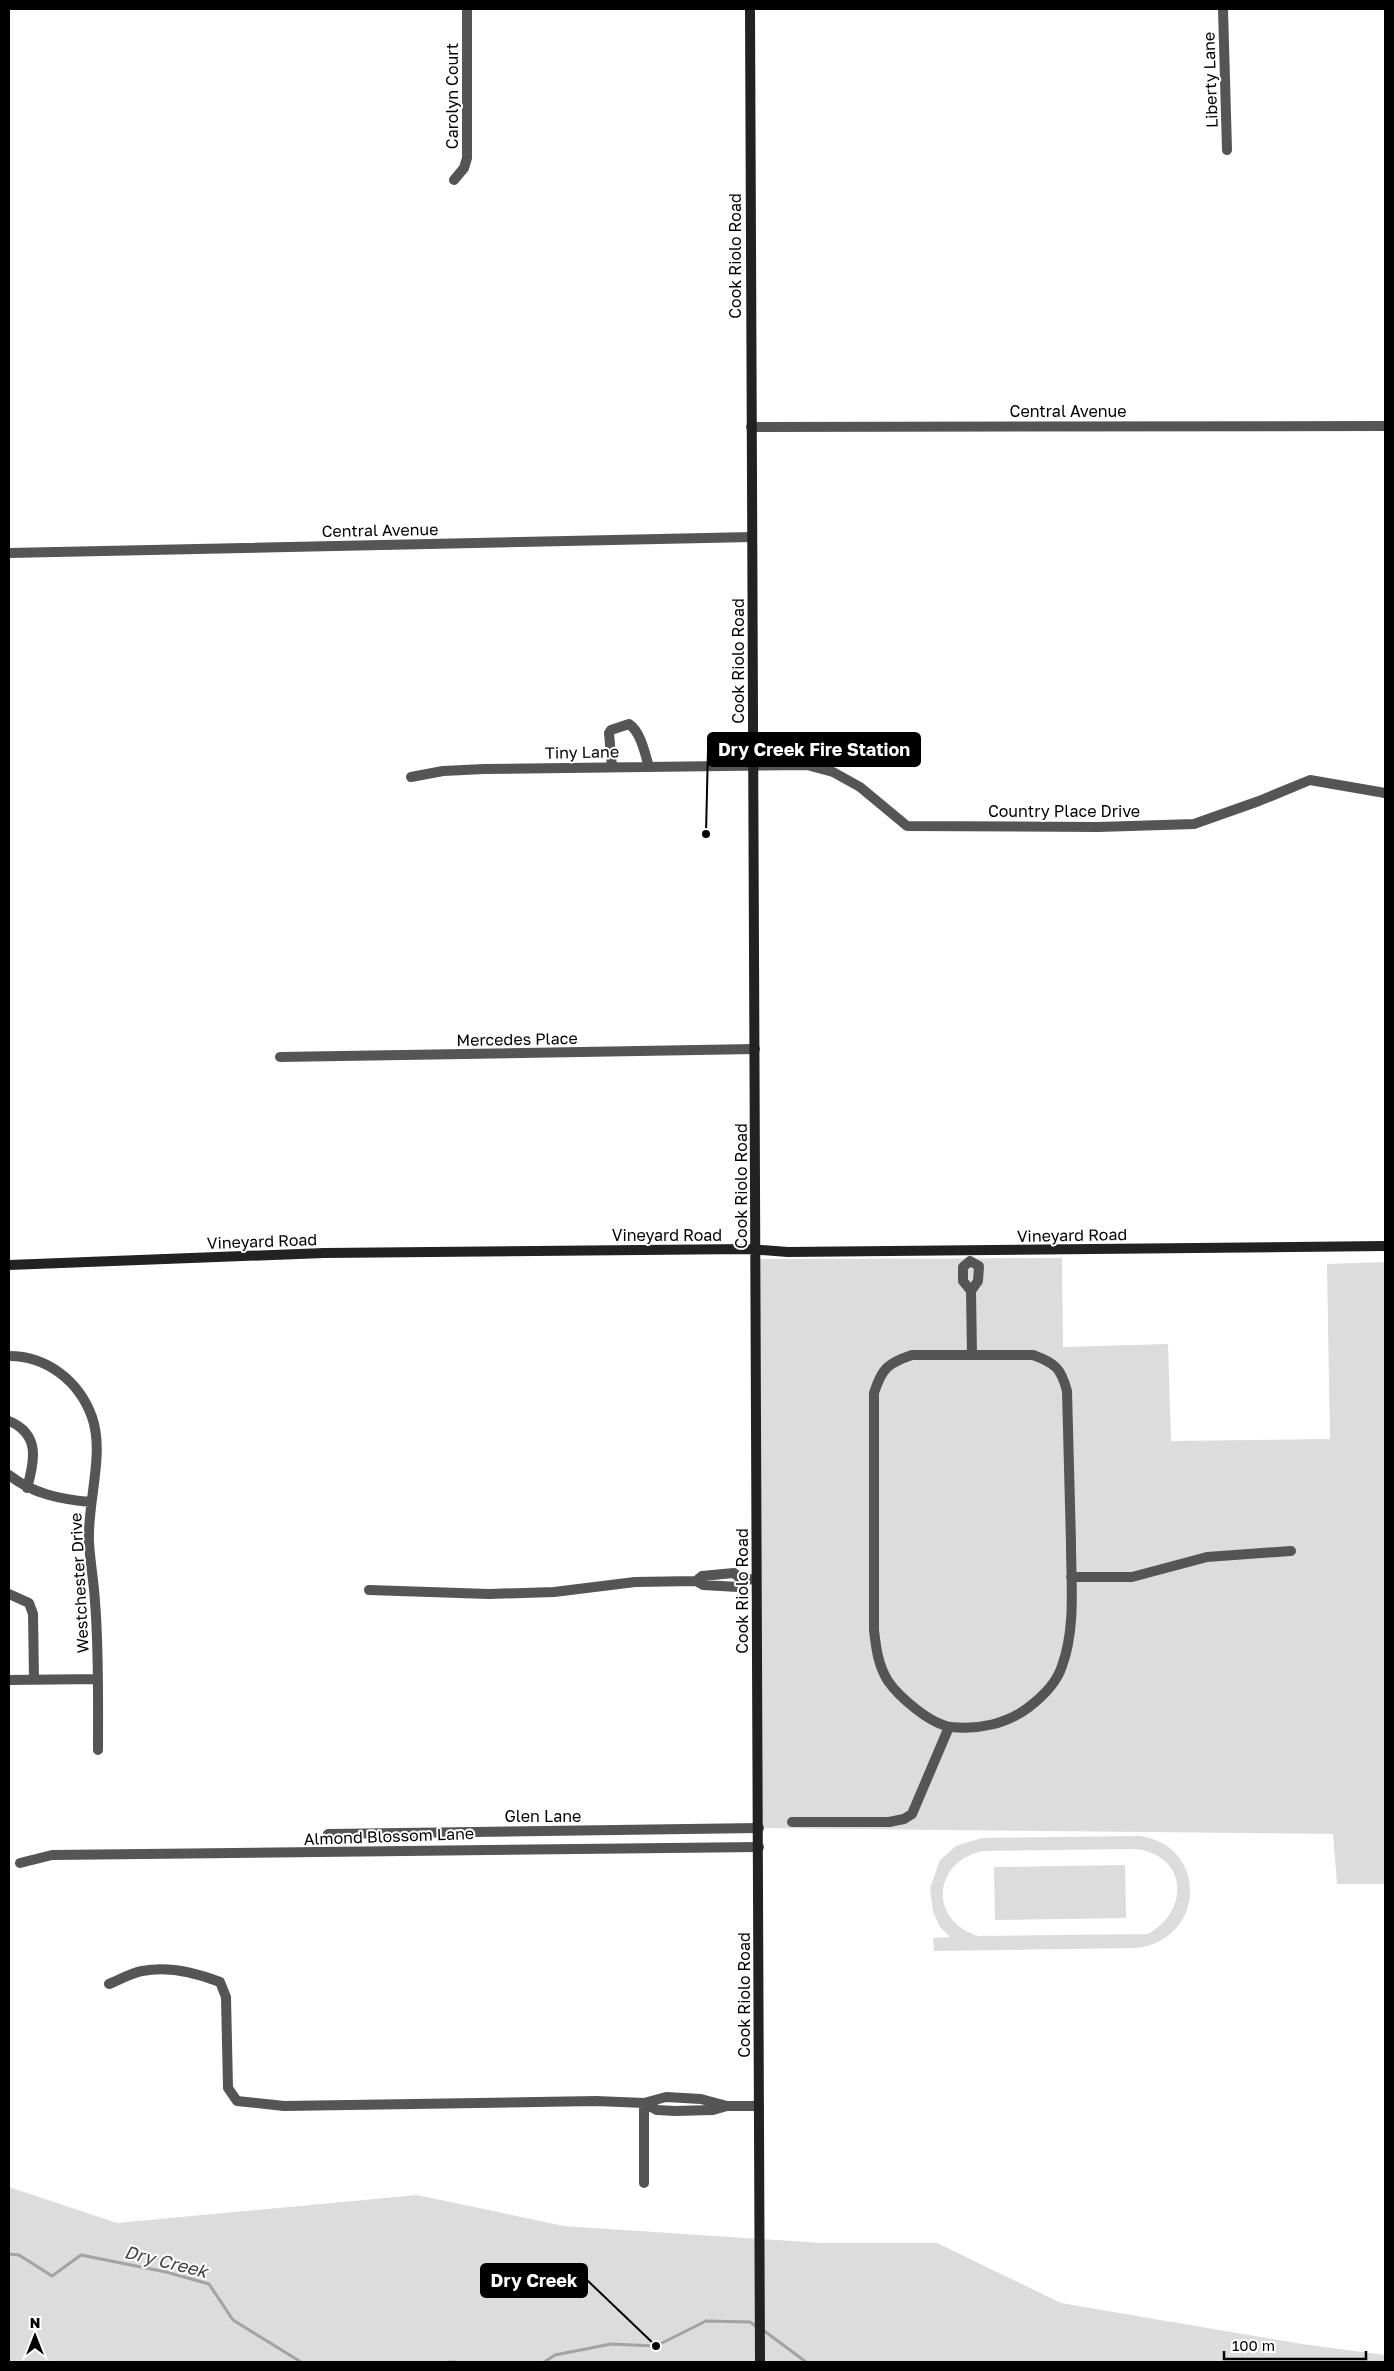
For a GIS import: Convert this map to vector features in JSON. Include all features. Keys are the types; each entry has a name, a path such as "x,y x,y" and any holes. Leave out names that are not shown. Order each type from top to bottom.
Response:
{"street":[{"name":"Carolyn Court","path":"454,180 464,168 467,158 467,9"},
{"name":"Cook Riolo Road","path":"750,9 760,2362"},
{"name":"Liberty Lane","path":"1222,9 1227,150"},
{"name":"Central Avenue","path":"751,427 1385,426"},
{"name":"Central Avenue","path":"9,552 752,537"},
{"path":"612,767 609,733 611,730 629,724 635,729 649,767"},
{"name":"Tiny Lane","path":"411,776 443,771 484,769 753,765"},
{"name":"Country Place Drive","path":"753,765 807,765 833,772 860,786 907,826 1098,827 1194,824 1310,780 1385,793"},
{"name":"Mercedes Place","path":"280,1057 755,1049"},
{"name":"Vineyard Road","path":"9,1265 324,1253 422,1254 553,1250 756,1250 970,1256 1385,1246"},
{"path":"971,1291 963,1281 963,1267 970,1256 979,1266 978,1281 971,1291 972,1355"},
{"path":"912,1355 972,1355 1033,1355 1051,1361 1063,1374 1067,1391 1071,1577 1070,1640 1062,1669 1041,1698 1017,1716 987,1726 949,1727 930,1718 907,1703 888,1680 877,1655 874,1630 874,1393 879,1376 891,1362 912,1355"},
{"name":"Westchester Drive","path":"9,1356 35,1360 54,1368 67,1378 85,1400 93,1419 96,1441 96,1464 90,1502 89,1542 95,1601 98,1750"},
{"path":"9,1421 20,1425 33,1445 33,1460 27,1488"},
{"path":"9,1475 27,1488 56,1498 90,1502"},
{"path":"1071,1577 1132,1577 1207,1557 1291,1551"},
{"path":"696,1581 702,1576 734,1574 742,1580 756,1579"},
{"path":"718,1575 719,1586"},
{"path":"368,1590 499,1594 554,1592 634,1582 696,1581 703,1585 738,1587 742,1580"},
{"path":"9,1594 29,1603 33,1614 34,1679"},
{"path":"9,1680 98,1679"},
{"path":"792,1822 889,1822 904,1819 912,1814 949,1727"},
{"name":"Glen Lane","path":"328,1834 759,1828"},
{"name":"Almond Blossom Lane","path":"20,1862 52,1855 313,1854 448,1849 759,1847"},
{"path":"109,1984 142,1971 172,1971 203,1976 220,1982 226,1997 227,2082 228,2088 237,2101 284,2106 596,2101 644,2103 657,2110 675,2111 713,2110 727,2106 759,2106"},
{"path":"644,2103 644,2183"}],"shaded area":[{"path":"1062,1258 1063,1347 1168,1344 1171,1441 1330,1439 1327,1264 1385,1262 1385,1884 1337,1884 1333,1834 759,1828 756,1259"},
{"path":"1140,1836 1163,1843 1178,1857 1188,1874 1190,1893 1186,1912 1176,1929 1159,1941 1136,1948 934,1951 933,1938 950,1937 940,1927 933,1912 930,1888 940,1860 956,1846 982,1838","holes":["1134,1849 1151,1853 1164,1860 1173,1871 1177,1884 1177,1897 1172,1911 1162,1923 1148,1934 978,1936 962,1929 951,1918 945,1906 943,1892 946,1879 953,1867 965,1857 982,1851"]},
{"path":"1125,1865 1126,1918 995,1920 994,1867"},
{"path":"9,2187 117,2223 417,2195 564,2226 821,2243 937,2243 1061,2303 1302,2344 1385,2355 1385,2362 9,2362"}],"waterway":[{"name":"Dry Creek","path":"9,2254 19,2255 52,2276 81,2255 166,2272 209,2284 233,2320 301,2362"},
{"name":"Dry Creek","path":"544,2362 555,2355 611,2344 656,2346 706,2321 750,2322 757,2327"},
{"name":"Dry Creek","path":"763,2330 806,2362"},
{"name":"Dry Creek","path":"449,2362 455,2362"}],"place":[{"name":"Dry Creek Fire Station","path":"706,834"},
{"name":"Dry Creek","path":"656,2346"}]}
